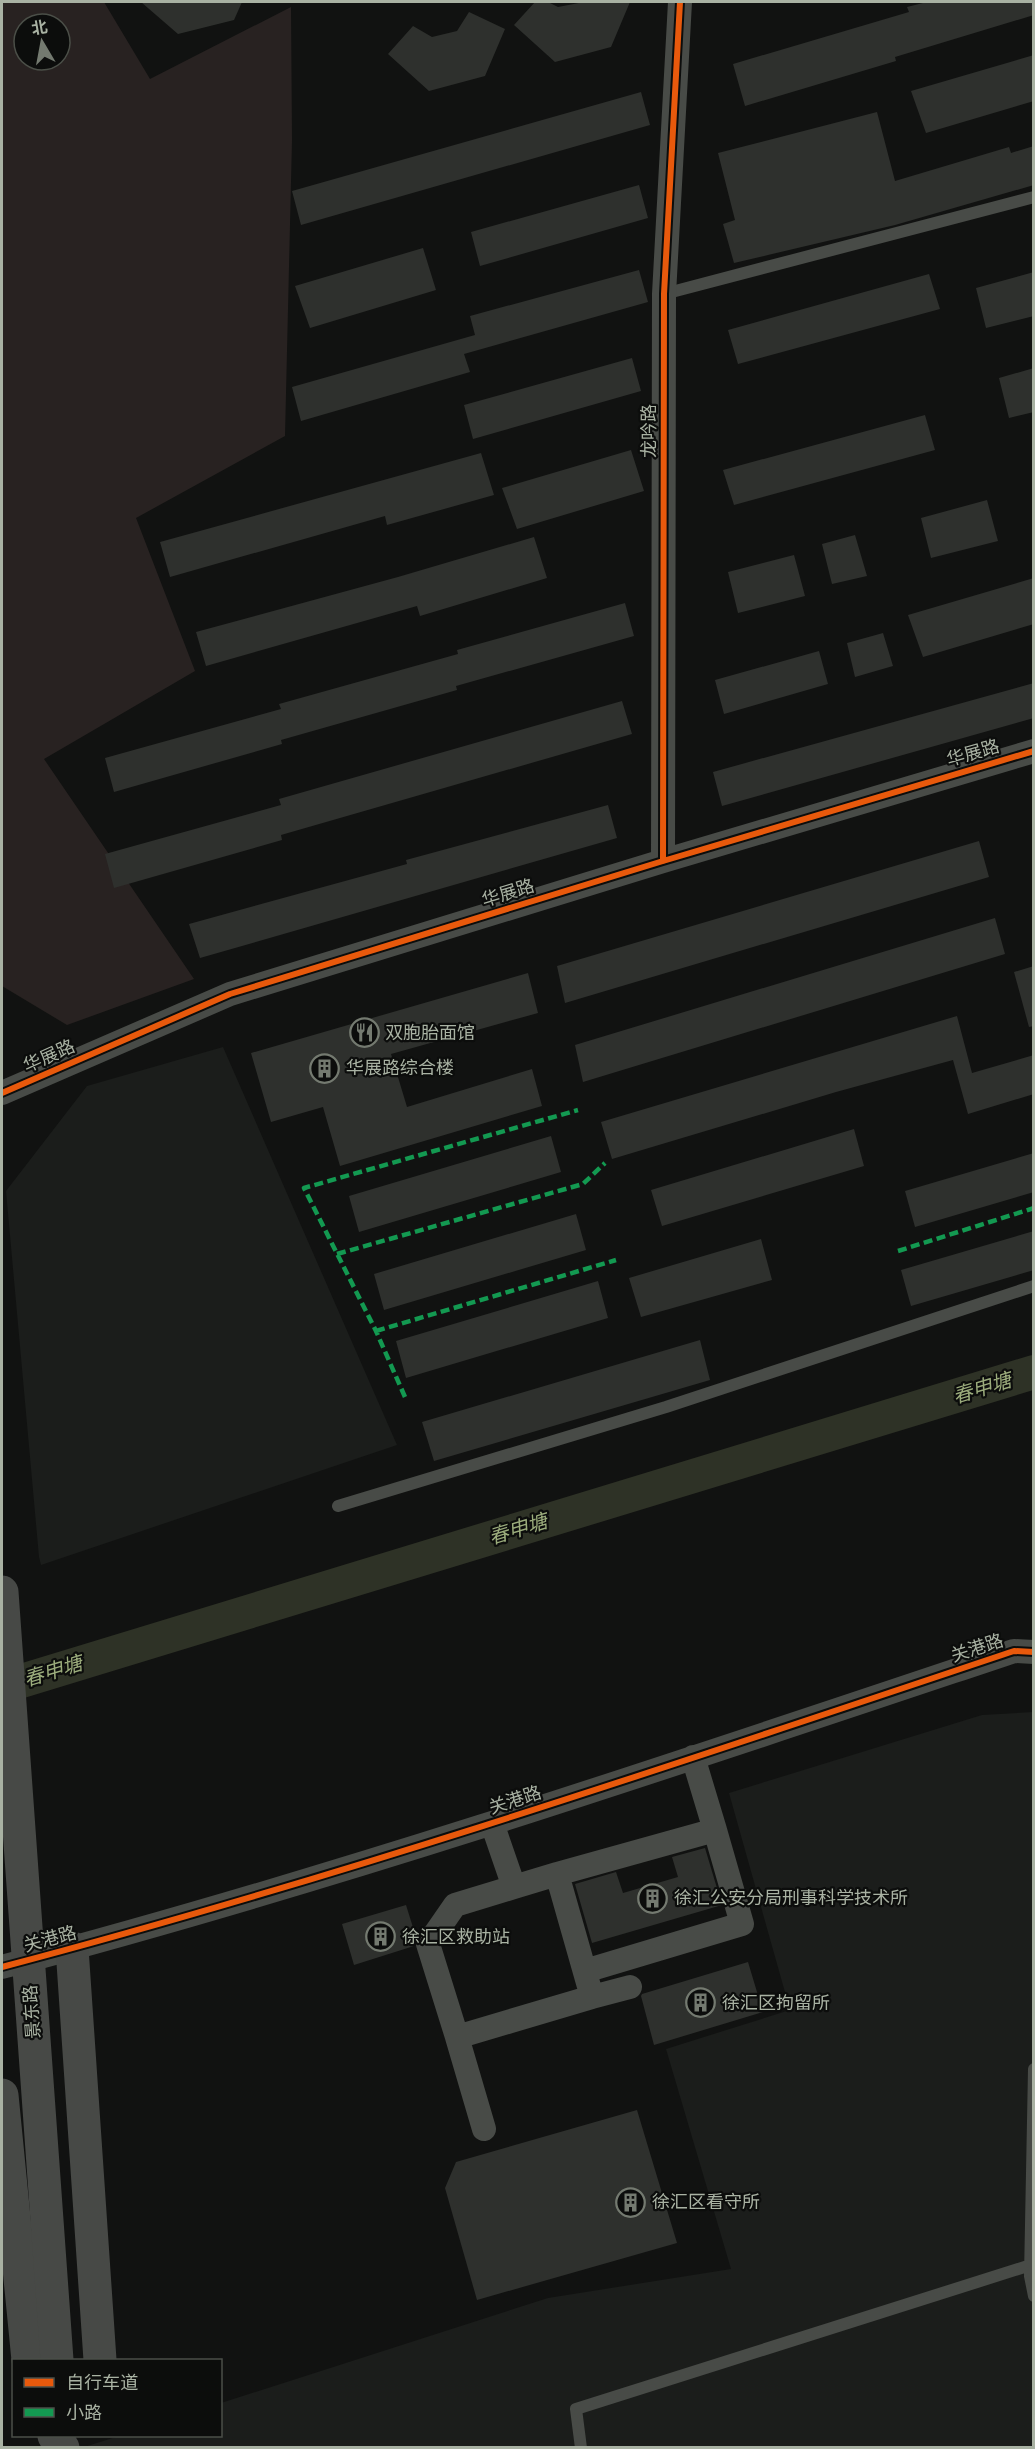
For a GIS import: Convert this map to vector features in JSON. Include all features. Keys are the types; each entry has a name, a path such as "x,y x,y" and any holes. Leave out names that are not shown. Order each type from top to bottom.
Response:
{"street":[{"name":"龙吟路","path":"663,861 664,294 680,2"},
{"name":"华展路","path":"2,1094 230,994 663,861 1034,751"},
{"name":"景东路","path":"2,1592 57,2359"},
{"name":"关港路","path":"2,1967 492,1823 1014,1651 1034,1652"},
{"path":"585,1971 742,1924 693,1757"},
{"path":"492,1823 514,1887"},
{"path":"484,2129 428,1944 455,1905 715,1830"},
{"path":"557,1874 592,1997"},
{"path":"72,1948 100,2359"},
{"path":"457,2037 630,1987"},
{"path":"2,2095 28,2359"},
{"path":"55,2437 66,2448"}],"lane":[{"path":"664,294 1034,197"},
{"path":"338,1506 666,1407 1034,1286"},
{"path":"1034,2069 1032,2264 1034,2296"},
{"path":"581,2448 576,2409 1032,2264"}],"shaded area":[{"path":"2,2 104,2 150,79 291,7 292,140 285,436 136,518 195,671 44,759 194,979 67,1025 2,986"},
{"path":"223,1047 397,1445 41,1565 6,1191 87,1086"},
{"path":"1033,1712 1033,2447 81,2448 116,2437 222,2437 222,2403 548,2298 731,2269 666,2049 790,2010 729,1793 982,1715"}],"building":[{"path":"141,2 242,2 234,20 178,34"},
{"path":"535,2 548,2 558,7 584,2 630,2 611,47 555,62 514,25"},
{"path":"927,2 1034,2 1034,15 895,57 896,61 745,106 733,64 909,12 907,7"},
{"path":"469,12 505,29 485,76 429,91 388,54 413,26 432,37 457,31"},
{"path":"1034,55 1034,101 926,133 911,91"},
{"path":"641,92 650,125 301,225 292,191"},
{"path":"877,112 895,181 1009,147 1011,153 1034,146 1034,185 895,225 734,263 723,224 735,220 718,153"},
{"path":"639,185 648,218 480,266 471,232"},
{"path":"423,248 436,290 310,328 295,286"},
{"path":"639,270 648,302 464,354 470,372 301,421 292,387 475,335 470,316"},
{"path":"1034,272 1034,316 986,328 976,288"},
{"path":"929,274 940,309 738,364 728,330"},
{"path":"632,358 641,391 473,439 464,405"},
{"path":"1034,368 1034,412 1009,418 999,378"},
{"path":"925,415 935,450 734,505 723,470"},
{"path":"631,450 644,491 517,529 502,488"},
{"path":"481,453 494,495 387,525 385,516 170,577 160,542"},
{"path":"987,500 998,541 931,558 921,518"},
{"path":"855,535 867,576 832,584 822,544"},
{"path":"534,537 547,578 420,616 417,606 206,666 196,632"},
{"path":"794,555 805,596 738,613 728,572"},
{"path":"1034,578 1034,624 923,657 908,615"},
{"path":"625,603 634,636 456,686 457,690 281,740 282,744 114,792 105,758 281,709 279,704 458,654 457,650"},
{"path":"883,633 893,666 855,677 847,643"},
{"path":"819,651 828,684 724,714 715,680"},
{"path":"1034,683 1034,718 722,806 713,772"},
{"path":"622,701 632,734 281,835 282,840 114,888 105,854 281,805 279,799"},
{"path":"608,805 617,838 200,958 189,924 407,864 406,860"},
{"path":"979,841 989,877 565,1003 557,966"},
{"path":"995,918 1005,954 583,1082 575,1045"},
{"path":"1034,966 1034,1026 1029,1027 1014,972"},
{"path":"528,973 538,1013 391,1054 407,1107 532,1069 542,1106 340,1166 323,1107 271,1122 251,1053"},
{"path":"957,1016 972,1073 1034,1055 1034,1094 968,1114 953,1060 836,1092 612,1159 601,1122"},
{"path":"854,1129 864,1166 662,1226 651,1190"},
{"path":"551,1136 561,1172 359,1232 349,1196"},
{"path":"1034,1153 1034,1192 915,1227 905,1191"},
{"path":"576,1214 586,1250 384,1310 374,1274"},
{"path":"1034,1231 1034,1270 911,1306 901,1270"},
{"path":"761,1239 772,1280 641,1317 629,1278"},
{"path":"598,1281 608,1318 406,1378 396,1341"},
{"path":"700,1340 710,1380 434,1461 422,1422"},
{"name":"徐汇公安分局刑事科学技术所","path":"705,1848 722,1905 592,1943 575,1884 616,1872 623,1893 678,1877 672,1857"},
{"name":"徐汇区救助站","path":"406,1905 416,1937 414,1946 354,1965 342,1924"},
{"name":"徐汇区拘留所","path":"748,1962 763,2012 654,2045 642,1994"},
{"name":"徐汇区看守所","path":"637,2110 677,2243 477,2300 445,2188 456,2162"}],"waterway":[{"name":"春申塘","path":"2,1687 1034,1372"}],"marked path":[{"path":"405,1397 376,1331 304,1188 578,1110"},
{"path":"337,1254 583,1184 605,1163"},
{"path":"898,1251 1034,1208"},
{"path":"376,1331 616,1260"}],"cycle path":[{"path":"663,861 664,294 680,2"},
{"path":"2,1093 230,994 663,861 1034,751"},
{"path":"2,1967 384,1857 1014,1651 1034,1652"}],"place":[{"name":"双胞胎面馆","path":"364,1033"},
{"name":"华展路综合楼","path":"325,1068"},
{"name":"徐汇公安分局刑事科学技术所","path":"653,1898"},
{"name":"徐汇区救助站","path":"381,1937"},
{"name":"徐汇区拘留所","path":"701,2003"},
{"name":"徐汇区看守所","path":"631,2202"}]}
